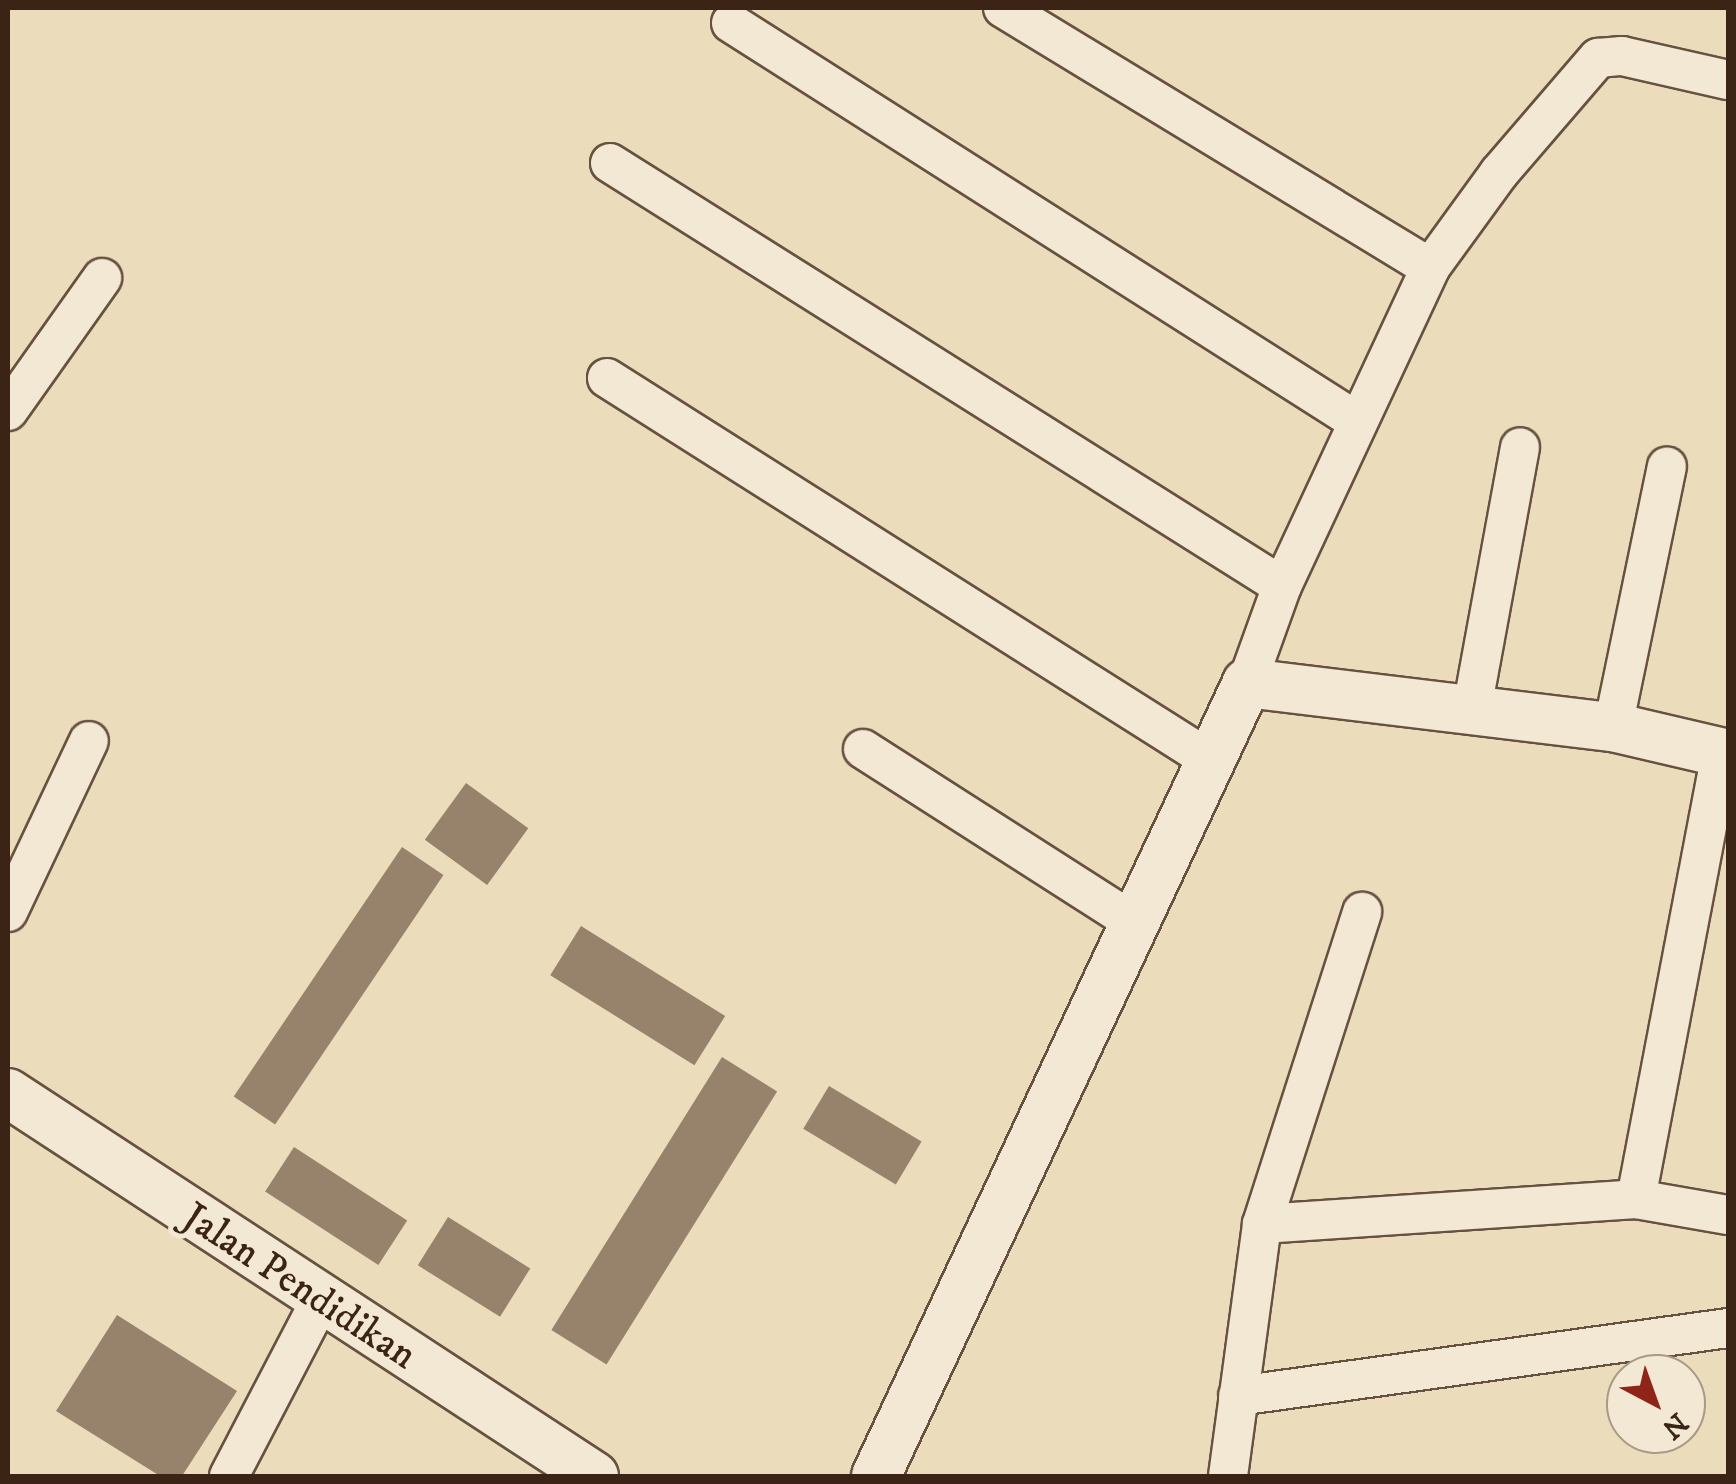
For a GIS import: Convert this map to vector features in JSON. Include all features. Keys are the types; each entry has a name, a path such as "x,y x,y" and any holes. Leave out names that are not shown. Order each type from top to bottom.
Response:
{"street":[{"path":"1003,8 1430,268"},
{"path":"731,23 1358,422"},
{"path":"876,1476 1207,758 1247,683 1282,586 1430,268 1598,58 1622,56 1728,80"},
{"path":"610,163 1282,586"},
{"path":"8,411 102,278"},
{"path":"607,378 1207,758"},
{"path":"1472,709 1520,447"},
{"path":"1613,726 1667,467"},
{"path":"1247,683 1613,726 1725,754 1636,1199"},
{"path":"8,912 89,741"},
{"path":"863,749 1133,922"},
{"path":"1228,1476 1262,1224 1362,912"},
{"name":"Jalan Pendidikan","path":"8,1093 319,1303 594,1476"},
{"path":"1262,1224 1636,1199 1728,1215"},
{"path":"229,1476 319,1303"},
{"path":"1238,1396 1728,1328"}],"building":[{"path":"466,783 528,828 487,885 425,840"},
{"path":"402,847 443,875 275,1124 234,1097"},
{"path":"581,926 725,1016 694,1065 550,975"},
{"path":"722,1057 777,1091 606,1365 551,1330"},
{"path":"829,1086 922,1142 896,1184 803,1129"},
{"path":"294,1147 407,1221 378,1265 265,1191"},
{"path":"448,1217 530,1268 500,1317 418,1265"},
{"path":"117,1315 237,1391 182,1476 160,1476 56,1411"}]}
